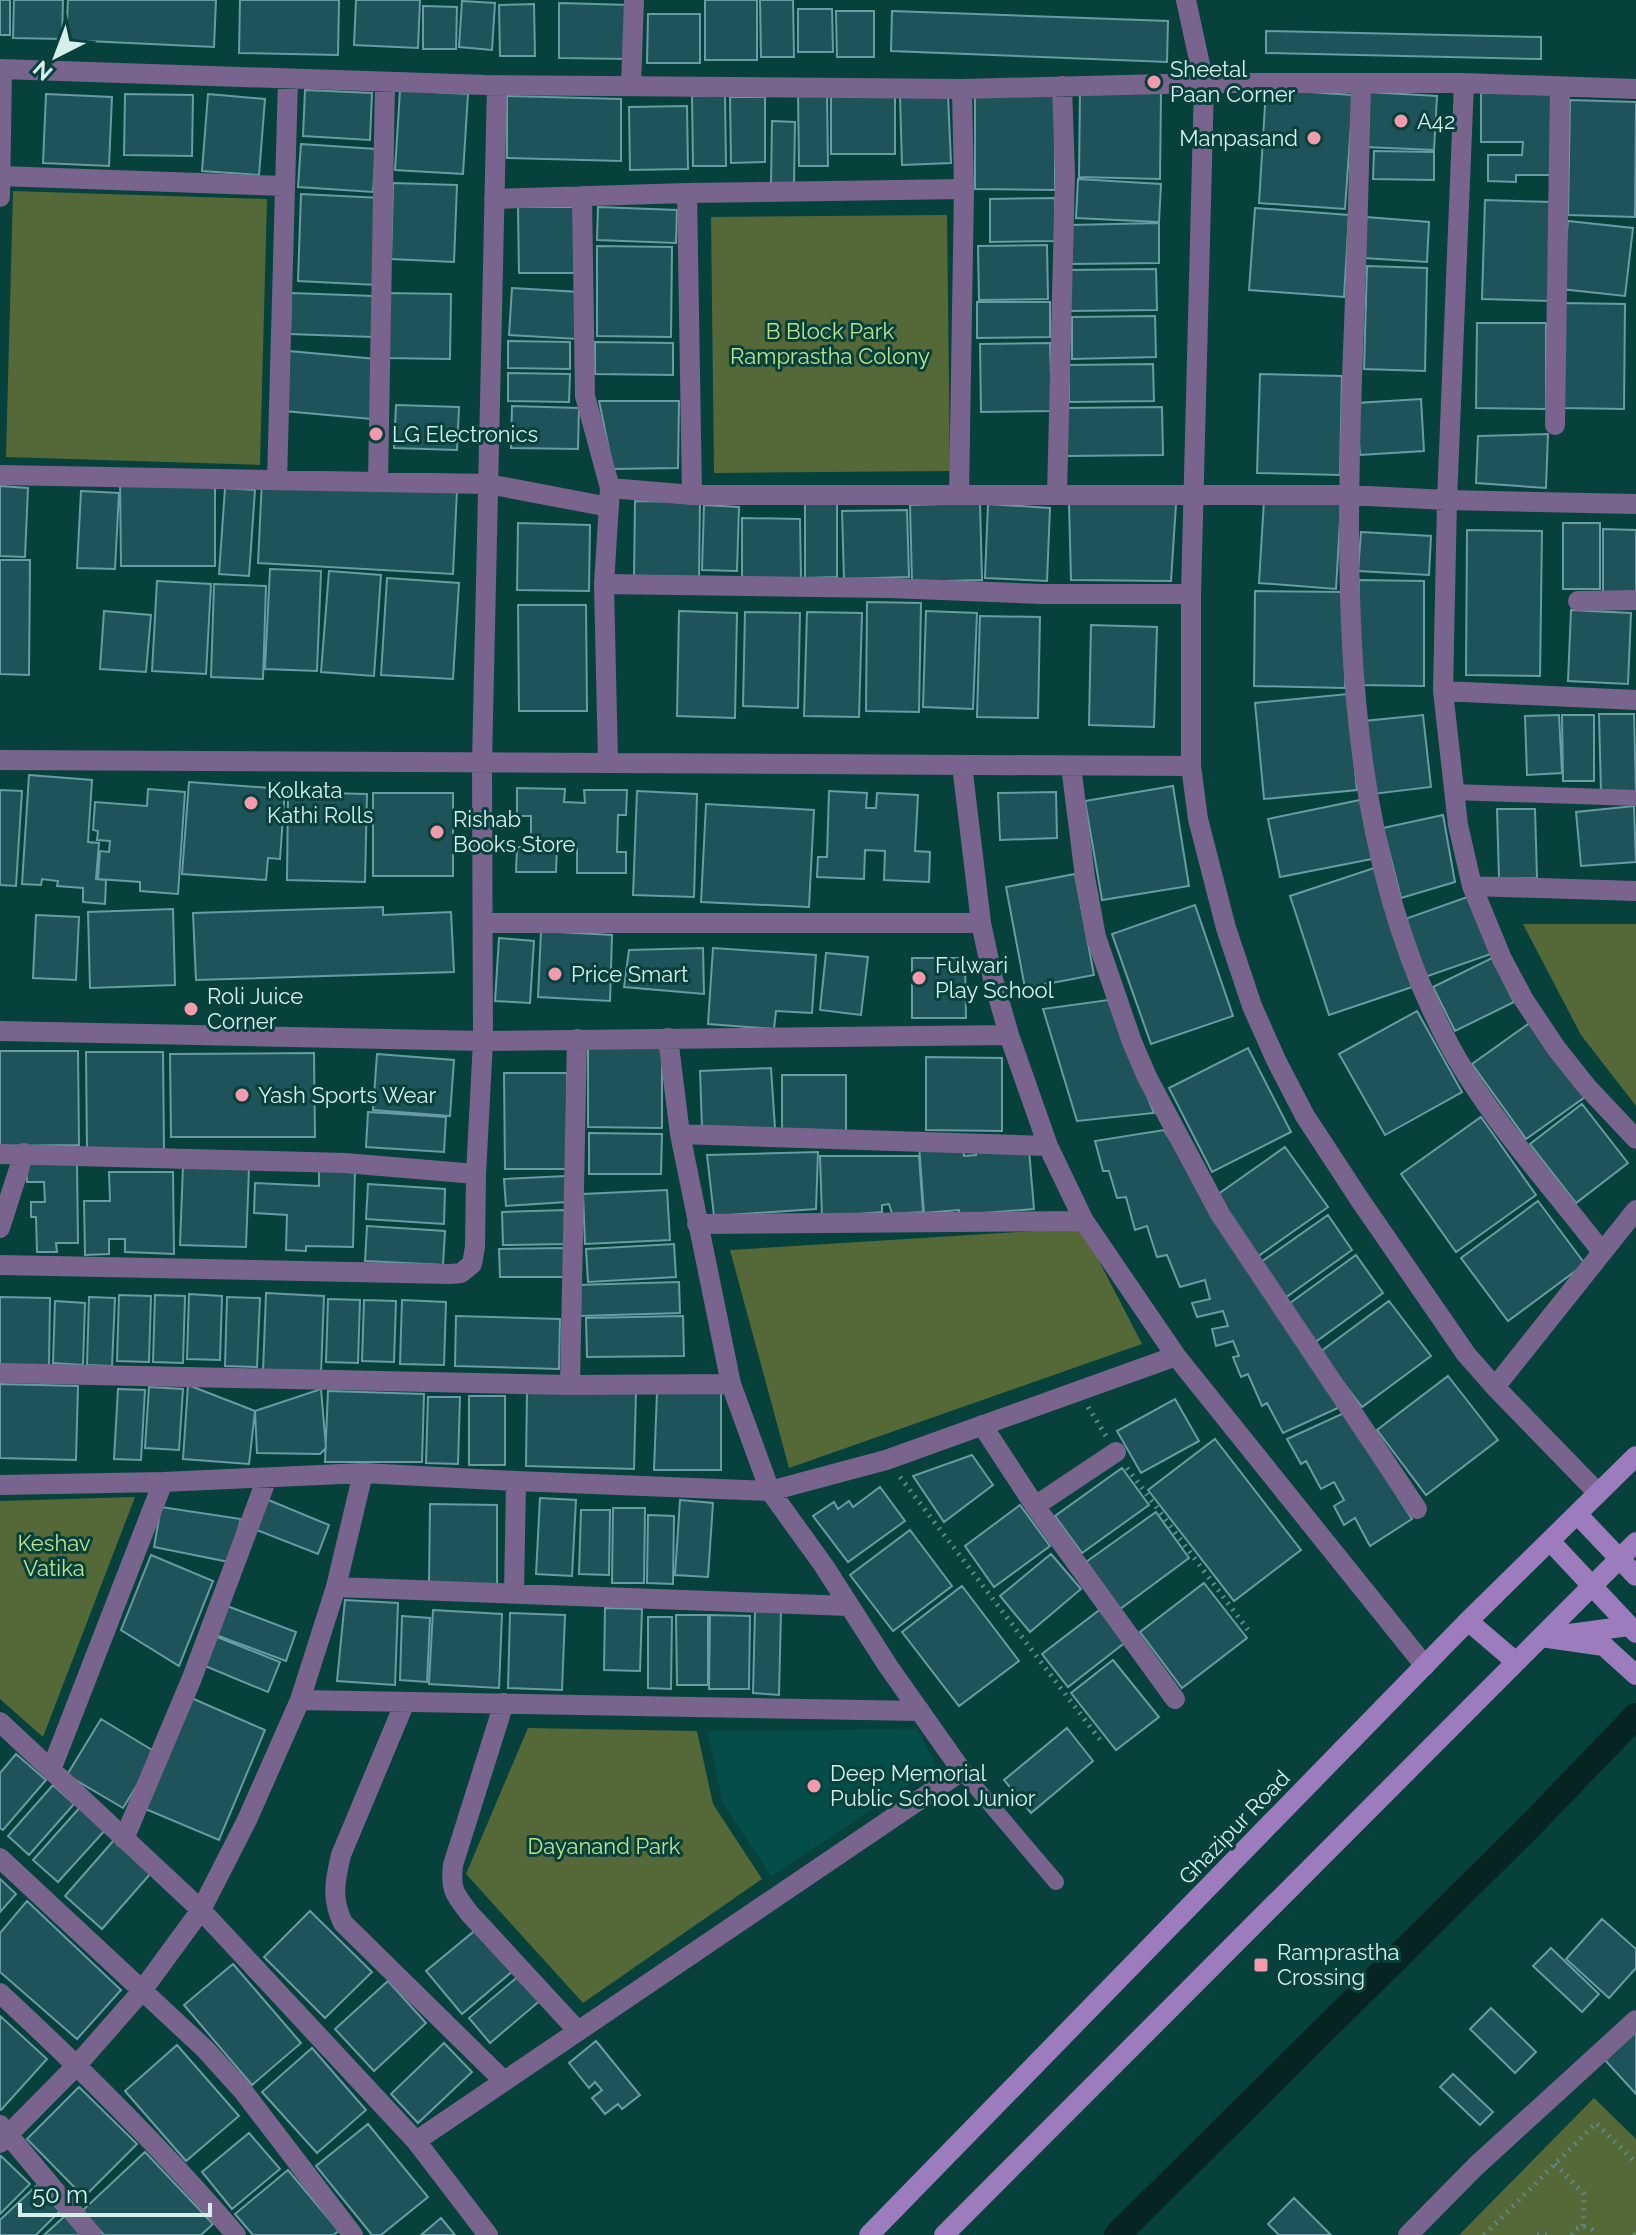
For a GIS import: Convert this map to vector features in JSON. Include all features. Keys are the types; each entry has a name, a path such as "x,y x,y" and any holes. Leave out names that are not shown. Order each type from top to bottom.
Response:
{"main road":[{"name":"Ghazipur Road","path":"869,2235 1468,1621 1636,1456"},
{"path":"1577,1514 1636,1576"},
{"path":"1550,1541 1632,1629"},
{"path":"944,2235 1636,1542"},
{"path":"1468,1621 1516,1662"},
{"path":"1541,1637 1632,1629"},
{"path":"1541,1637 1607,1648 1636,1675"}],"street":[{"path":"631,86 634,0"},
{"path":"1186,0 1204,83 1191,594 1191,766 1198,819 1226,928 1252,1006 1276,1060 1305,1116 1360,1200 1466,1354 1598,1493"},
{"path":"0,197 1,69 497,85 962,89 1204,83 1464,83 1636,89"},
{"path":"277,481 288,79"},
{"path":"378,482 385,82"},
{"path":"1361,83 1348,495 1359,733 1372,820 1400,926 1417,975 1451,1047 1481,1095 1602,1252"},
{"path":"1464,83 1447,500 1443,691 1453,792 1472,886 1502,959 1524,1000 1579,1077 1636,1139"},
{"path":"0,1265 461,1273 472,1264 483,1041 482,763 497,85"},
{"path":"1057,495 1065,174 1062,86"},
{"path":"1555,425 1560,87"},
{"path":"959,495 964,189 962,89"},
{"path":"0,176 285,186"},
{"path":"494,199 964,189"},
{"path":"687,193 692,495"},
{"path":"582,196 585,396 609,498 604,584 608,763"},
{"path":"0,475 488,484 609,498 692,495 1348,495 1636,504"},
{"path":"604,584 890,588 1041,594 1191,594"},
{"path":"1578,601 1636,600"},
{"path":"1443,691 1636,700"},
{"path":"0,760 1191,766"},
{"path":"962,765 981,923 993,979 1048,1146 1084,1221 1176,1356 1425,1666"},
{"path":"1071,766 1096,937 1147,1077 1220,1214 1417,1509"},
{"path":"1472,886 1636,891"},
{"path":"483,923 981,923"},
{"path":"0,1031 483,1041 1009,1035"},
{"path":"416,2141 962,1771 770,1491 731,1384 680,1134 668,1038"},
{"path":"570,1385 577,1039"},
{"path":"680,1134 1048,1146"},
{"path":"0,1228 24,1153"},
{"path":"0,1154 345,1163 476,1174"},
{"path":"1495,1387 1636,1210"},
{"path":"697,1224 1084,1221"},
{"path":"0,1485 363,1473 770,1491 886,1460 1176,1356"},
{"path":"0,1373 570,1385 731,1384"},
{"path":"982,1425 1035,1506 1175,1699"},
{"path":"1035,1506 1116,1452"},
{"path":"92,2235 3,2134 77,2065 141,1992 201,1910 247,1820 300,1700 336,1587 363,1473"},
{"path":"124,1839 192,1678 267,1478"},
{"path":"514,1593 516,1481"},
{"path":"51,1770 163,1482"},
{"path":"336,1587 848,1606"},
{"path":"300,1700 920,1711"},
{"path":"405,1702 341,1855 335,1880 335,1906 343,1923 504,2081"},
{"path":"504,1703 453,1865 451,1884 456,1897 470,1914 578,2031"},
{"path":"0,1722 201,1910 416,2141 488,2235"},
{"path":"0,1858 205,2049 243,2091 353,2235"},
{"path":"0,1993 77,2065 196,2188 236,2235"},
{"path":"1408,2235 1476,2166 1636,2020"}],"lane":[{"path":"1453,792 1636,798"},
{"path":"962,1771 1056,1882"}],"path":[{"path":"1077,1390 1116,1452 1251,1634"},
{"path":"886,1460 1101,1741"},
{"path":"1484,2235 1596,2123 1636,2163"},
{"path":"1555,2164 1584,2194 1583,2226"},
{"path":"1572,2235 1575,2229 1583,2226 1595,2235"},
{"path":"1537,2235 1553,2235"}],"shaded area":[{"name":"Deep Memorial Public School Junior","path":"917,1729 937,1767 771,1876 723,1804 707,1731"}],"green space":[{"path":"13,191 267,199 260,465 6,457"},
{"name":"B Block Park Ramprastha Colony","path":"947,215 950,471 714,473 711,217"},
{"path":"1523,924 1636,924 1636,1106 1581,1035"},
{"path":"1082,1228 1142,1344 789,1468 730,1250"},
{"name":"Keshav Vatika","path":"135,1497 43,1737 0,1699 0,1501"},
{"name":"Dayanand Park","path":"528,1728 697,1731 713,1804 762,1879 583,2003 466,1874"},
{"path":"1594,2098 1636,2139 1636,2235 1459,2235"}],"building":[{"path":"0,0 10,0 10,35 0,35"},
{"path":"14,0 63,0 62,39 13,38"},
{"path":"68,0 216,0 214,47 66,40"},
{"path":"240,0 339,0 338,55 239,53"},
{"path":"356,0 420,0 418,48 354,45"},
{"path":"705,0 757,0 757,60 705,60"},
{"path":"760,0 793,0 794,57 761,57"},
{"path":"462,1 495,3 492,50 459,47"},
{"path":"559,3 631,5 630,59 559,58"},
{"path":"534,4 535,56 500,56 499,5"},
{"path":"423,6 457,7 456,49 423,49"},
{"path":"798,9 832,9 833,52 798,52"},
{"path":"836,11 874,11 874,57 837,57"},
{"path":"892,11 1168,21 1167,62 891,51"},
{"path":"648,14 700,14 700,63 647,63"},
{"path":"1266,31 1541,37 1541,59 1266,53"},
{"path":"1266,89 1353,95 1345,209 1259,203"},
{"path":"305,90 372,93 370,140 303,136"},
{"path":"400,90 468,94 463,174 395,170"},
{"path":"1080,91 1161,93 1160,179 1079,177"},
{"path":"798,92 827,92 828,166 799,166"},
{"name":"A42","path":"1368,92 1437,96 1434,150 1365,147"},
{"path":"831,93 895,93 895,154 831,154"},
{"path":"1481,93 1552,93 1552,175 1516,175 1516,182 1488,181 1488,155 1522,155 1523,142 1481,142"},
{"path":"46,94 112,97 109,166 43,163"},
{"path":"125,94 193,95 192,156 124,155"},
{"path":"208,94 265,99 259,175 202,171"},
{"path":"975,94 1055,94 1055,190 975,189"},
{"path":"725,95 726,166 693,166 692,96"},
{"path":"948,95 951,163 902,165 900,96"},
{"path":"507,96 621,99 621,161 507,158"},
{"path":"730,97 765,97 765,162 731,163"},
{"path":"1570,100 1636,102 1635,217 1568,215"},
{"path":"687,106 688,169 630,170 629,107"},
{"path":"772,121 795,122 794,185 771,184"},
{"path":"301,144 376,149 373,192 298,187"},
{"path":"1374,151 1434,152 1434,180 1373,179"},
{"path":"1078,179 1161,184 1159,222 1076,218"},
{"path":"393,183 457,185 454,262 391,259"},
{"path":"301,194 381,198 377,285 298,281"},
{"path":"1055,198 1056,241 990,242 990,199"},
{"path":"1485,200 1553,202 1551,301 1482,299"},
{"path":"518,207 581,207 581,273 519,273"},
{"path":"598,207 677,210 676,243 597,240"},
{"path":"1255,208 1349,215 1344,297 1249,290"},
{"path":"1366,217 1429,222 1427,262 1364,258"},
{"path":"1568,221 1633,228 1625,296 1561,289"},
{"path":"1159,223 1159,263 1071,264 1070,225"},
{"path":"1047,245 1048,299 979,300 978,246"},
{"path":"597,246 672,247 671,337 597,336"},
{"path":"1367,266 1427,268 1425,371 1364,369"},
{"path":"1156,269 1157,310 1069,311 1068,270"},
{"path":"512,288 580,292 578,339 509,335"},
{"path":"291,293 374,296 373,337 290,334"},
{"path":"386,293 451,294 450,359 385,358"},
{"path":"977,302 1050,302 1050,337 977,338"},
{"path":"1564,303 1625,304 1624,409 1563,408"},
{"path":"1155,316 1156,357 1072,359 1072,317"},
{"path":"1477,323 1546,323 1546,409 1476,408"},
{"path":"508,341 570,342 570,369 508,368"},
{"path":"595,342 673,343 673,375 595,374"},
{"path":"1050,343 1052,411 981,412 980,344"},
{"path":"289,351 376,359 371,419 284,411"},
{"path":"1153,364 1154,401 1069,402 1069,365"},
{"path":"508,373 570,374 569,402 508,401"},
{"path":"1260,374 1342,376 1340,475 1257,473"},
{"path":"1421,399 1424,451 1360,455 1356,403"},
{"path":"599,401 679,401 678,468 613,469"},
{"path":"396,405 459,407 457,450 394,448"},
{"path":"512,406 579,408 578,449 511,448"},
{"path":"1162,407 1163,455 1067,456 1066,408"},
{"path":"1548,434 1546,488 1476,483 1478,436"},
{"path":"120,479 215,479 215,566 121,566"},
{"path":"262,480 457,491 453,574 258,563"},
{"path":"0,486 28,488 25,557 0,556"},
{"path":"225,488 255,490 249,576 219,574"},
{"path":"81,491 119,493 115,569 77,568"},
{"path":"1264,500 1341,504 1336,589 1259,583"},
{"path":"635,501 700,502 699,578 634,577"},
{"path":"805,501 837,501 837,577 805,578"},
{"path":"980,503 982,580 912,582 910,505"},
{"path":"1069,503 1176,504 1171,581 1071,580"},
{"path":"988,504 1050,508 1047,581 985,578"},
{"path":"704,505 739,507 737,571 702,570"},
{"path":"907,510 909,577 844,579 842,511"},
{"path":"742,518 800,519 801,579 742,579"},
{"path":"518,523 590,525 589,591 517,590"},
{"path":"1563,523 1600,523 1600,589 1563,589"},
{"path":"1603,529 1636,530 1636,595 1603,594"},
{"path":"1467,530 1542,531 1540,676 1466,675"},
{"path":"1361,532 1431,536 1429,575 1358,571"},
{"path":"0,560 30,560 29,675 0,674"},
{"path":"270,569 321,571 317,671 265,669"},
{"path":"329,571 381,575 374,676 321,672"},
{"path":"387,578 459,583 453,679 381,675"},
{"path":"1359,580 1424,581 1424,686 1359,685"},
{"path":"157,581 211,584 206,674 152,671"},
{"path":"214,584 266,586 263,679 211,677"},
{"path":"1255,591 1346,592 1345,688 1254,686"},
{"path":"867,602 921,603 919,712 866,711"},
{"path":"518,605 586,605 587,711 519,711"},
{"path":"1571,610 1631,613 1628,684 1568,681"},
{"path":"104,611 151,615 146,672 100,669"},
{"path":"679,611 737,613 735,718 677,716"},
{"path":"926,611 977,613 973,709 923,707"},
{"path":"745,612 800,613 798,708 743,706"},
{"path":"807,612 862,613 859,717 804,716"},
{"path":"980,616 1040,617 1038,718 977,717"},
{"path":"1091,625 1157,627 1154,727 1089,725"},
{"path":"1348,694 1357,790 1264,799 1255,703"},
{"path":"1599,714 1634,714 1636,793 1601,793"},
{"path":"1423,715 1431,787 1373,794 1364,721"},
{"path":"1559,715 1562,773 1527,775 1525,716"},
{"path":"1562,715 1594,715 1594,781 1563,781"},
{"path":"29,775 92,780 88,842 99,843 96,879 106,880 105,904 83,902 83,888 57,886 58,881 42,879 41,885 22,884"},
{"path":"189,782 285,789 280,859 268,858 266,880 182,874"},
{"path":"1173,786 1189,886 1102,900 1085,801"},
{"path":"517,788 565,789 564,802 585,803 584,790 627,790 626,815 618,815 617,852 626,852 626,873 577,873 577,848 557,848 556,872 516,872 517,847 531,847 531,816 517,816"},
{"path":"148,789 185,792 178,894 140,891 140,882 98,879 100,851 109,852 110,841 97,840 98,831 93,830 95,802 147,806"},
{"path":"0,790 22,791 16,886 0,885"},
{"path":"637,791 697,794 694,897 633,895"},
{"path":"829,791 867,793 866,808 876,808 877,793 918,795 915,851 930,852 929,882 884,880 885,851 865,850 864,879 817,877 818,857 827,857"},
{"path":"288,792 367,794 365,882 287,880"},
{"path":"1056,792 1057,838 1000,840 998,793"},
{"path":"373,793 453,793 453,876 373,876"},
{"path":"1360,800 1372,859 1280,877 1268,819"},
{"path":"706,804 814,810 809,907 701,902"},
{"path":"1634,806 1636,862 1581,866 1576,812"},
{"path":"1497,809 1535,809 1537,878 1499,879"},
{"path":"1443,815 1455,882 1401,898 1383,828"},
{"path":"1374,868 1412,987 1329,1015 1290,896"},
{"path":"1075,874 1094,975 1025,988 1006,887"},
{"path":"1473,895 1494,953 1425,977 1405,919"},
{"path":"1195,905 1233,1016 1151,1044 1112,934"},
{"path":"383,907 383,915 451,912 454,972 196,980 193,913"},
{"path":"173,909 175,985 90,988 88,912"},
{"path":"36,915 79,917 76,980 33,978"},
{"path":"541,931 612,935 610,1001 538,997"},
{"path":"499,938 534,941 530,1003 495,1001"},
{"path":"703,948 704,994 624,987 629,950"},
{"path":"713,948 816,955 812,1013 776,1011 774,1029 708,1024"},
{"path":"826,953 868,957 861,1015 820,1010"},
{"path":"912,958 965,958 966,1018 912,1018"},
{"path":"1492,958 1514,1002 1455,1031 1433,987"},
{"path":"1108,1000 1154,1113 1077,1121 1043,1009"},
{"path":"1417,1011 1462,1092 1385,1135 1339,1054"},
{"path":"1531,1022 1585,1097 1526,1139 1472,1064"},
{"path":"588,1045 662,1046 662,1128 588,1127"},
{"path":"1248,1048 1291,1132 1212,1172 1169,1088"},
{"path":"0,1051 78,1051 79,1145 0,1146"},
{"path":"86,1052 163,1052 164,1149 87,1150"},
{"name":"Yash Sports Wear","path":"314,1053 315,1137 171,1137 170,1054"},
{"path":"377,1054 454,1060 450,1116 373,1110"},
{"path":"926,1057 1002,1058 1002,1131 926,1130"},
{"path":"771,1068 775,1128 702,1128 700,1071"},
{"path":"504,1073 567,1073 568,1169 505,1169"},
{"path":"782,1075 846,1075 846,1133 782,1133"},
{"path":"1582,1104 1628,1163 1576,1203 1530,1144"},
{"path":"368,1112 446,1117 444,1152 366,1147"},
{"path":"1481,1117 1536,1195 1456,1252 1401,1174"},
{"path":"1164,1130 1340,1407 1283,1433 1267,1403 1262,1406 1248,1374 1241,1377 1233,1357 1239,1356 1233,1341 1216,1346 1212,1329 1228,1326 1223,1311 1197,1317 1192,1303 1210,1299 1205,1280 1180,1287 1167,1255 1157,1257 1147,1226 1135,1230 1126,1197 1117,1198 1109,1171 1103,1171 1095,1141"},
{"path":"589,1133 662,1134 661,1174 589,1174"},
{"path":"919,1145 963,1146 964,1156 976,1155 976,1149 1029,1150 1034,1209 959,1215 959,1210 924,1213"},
{"path":"1285,1147 1328,1207 1257,1257 1214,1197"},
{"path":"818,1152 816,1209 714,1216 707,1155"},
{"path":"820,1156 919,1156 923,1212 892,1214 889,1204 882,1205 882,1212 822,1217"},
{"path":"26,1163 77,1163 78,1243 56,1243 57,1252 37,1252 36,1217 31,1217 31,1202 45,1202 44,1182 27,1182"},
{"path":"183,1165 249,1168 246,1247 180,1245"},
{"path":"319,1168 355,1170 353,1247 306,1246 306,1251 286,1250 287,1215 254,1213 255,1183 319,1186"},
{"path":"109,1172 173,1172 174,1254 125,1252 125,1239 109,1239 109,1254 85,1255 84,1201 110,1201"},
{"path":"566,1176 567,1202 506,1206 504,1179"},
{"path":"368,1184 445,1189 444,1224 366,1219"},
{"path":"667,1190 670,1240 585,1244 583,1194"},
{"path":"1538,1201 1585,1264 1508,1321 1461,1258"},
{"path":"565,1210 566,1244 503,1245 502,1212"},
{"path":"1328,1215 1352,1250 1285,1298 1261,1262"},
{"path":"367,1226 445,1231 443,1265 365,1261"},
{"path":"674,1244 676,1277 588,1282 586,1249"},
{"path":"566,1248 566,1277 500,1277 499,1249"},
{"path":"1356,1255 1383,1293 1314,1343 1286,1306"},
{"path":"679,1282 680,1313 578,1316 576,1285"},
{"path":"266,1293 324,1296 321,1374 263,1372"},
{"path":"189,1294 222,1296 220,1360 187,1359"},
{"path":"119,1295 151,1296 149,1362 117,1361"},
{"path":"155,1295 185,1296 183,1363 153,1362"},
{"path":"0,1297 50,1298 49,1366 0,1365"},
{"path":"89,1297 115,1298 112,1366 87,1365"},
{"path":"227,1297 260,1298 257,1367 225,1366"},
{"path":"328,1299 360,1300 358,1363 326,1362"},
{"path":"364,1300 396,1301 394,1362 362,1361"},
{"path":"402,1300 446,1302 444,1365 400,1364"},
{"path":"55,1301 85,1303 83,1365 53,1363"},
{"path":"1389,1301 1431,1356 1362,1407 1320,1352"},
{"path":"456,1316 560,1319 559,1369 455,1366"},
{"path":"683,1316 684,1356 587,1357 586,1318"},
{"path":"1448,1376 1498,1440 1426,1495 1377,1430"},
{"path":"0,1384 78,1386 76,1460 0,1458"},
{"path":"188,1385 255,1411 249,1464 183,1459"},
{"path":"149,1387 183,1389 179,1450 145,1448"},
{"path":"118,1389 145,1390 141,1460 114,1459"},
{"path":"321,1389 326,1448 320,1454 257,1453 255,1411"},
{"path":"527,1390 636,1392 634,1469 526,1466"},
{"path":"328,1391 424,1394 422,1462 325,1462"},
{"path":"657,1392 721,1392 721,1470 654,1470"},
{"path":"469,1396 505,1396 505,1465 469,1465"},
{"path":"428,1397 460,1397 458,1464 426,1463"},
{"path":"1175,1399 1199,1441 1141,1473 1117,1431"},
{"path":"1344,1413 1412,1519 1370,1546 1355,1518 1344,1525 1334,1506 1344,1500 1334,1482 1321,1489 1306,1461 1301,1464 1287,1439"},
{"path":"1215,1439 1301,1550 1234,1601 1148,1490"},
{"path":"972,1455 993,1485 944,1522 913,1476"},
{"path":"1122,1468 1149,1505 1082,1553 1055,1516"},
{"path":"880,1487 905,1521 848,1562 813,1516 834,1502 838,1509 849,1501 853,1507"},
{"path":"540,1498 576,1500 572,1576 536,1574"},
{"path":"266,1499 329,1525 318,1554 254,1529"},
{"path":"680,1500 713,1503 708,1577 675,1575"},
{"path":"430,1504 497,1505 497,1586 429,1585"},
{"path":"1020,1505 1050,1546 994,1587 965,1546"},
{"path":"161,1507 241,1519 229,1562 154,1547"},
{"path":"613,1508 645,1508 644,1583 612,1583"},
{"path":"581,1510 610,1510 609,1575 579,1574"},
{"path":"1156,1512 1189,1558 1120,1609 1086,1562"},
{"path":"648,1515 674,1516 673,1584 647,1583"},
{"path":"910,1530 952,1586 893,1631 850,1575"},
{"path":"1051,1554 1081,1589 1030,1632 1000,1596"},
{"path":"151,1555 213,1581 179,1666 121,1630"},
{"path":"1204,1583 1247,1638 1182,1688 1140,1632"},
{"path":"962,1586 1019,1661 959,1706 902,1632"},
{"path":"345,1600 398,1603 395,1685 337,1681"},
{"path":"227,1606 296,1632 286,1661 216,1635"},
{"path":"605,1608 642,1609 640,1671 604,1670"},
{"path":"1102,1608 1127,1641 1068,1687 1042,1654"},
{"path":"433,1610 502,1614 499,1688 429,1684"},
{"path":"755,1610 781,1610 779,1695 753,1693"},
{"path":"510,1613 565,1615 562,1690 508,1688"},
{"path":"676,1615 708,1615 708,1685 677,1685"},
{"path":"710,1615 750,1616 749,1689 709,1689"},
{"path":"402,1616 430,1618 427,1682 400,1680"},
{"path":"648,1617 672,1617 671,1689 648,1688"},
{"path":"217,1637 280,1662 268,1692 205,1666"},
{"path":"1113,1660 1159,1717 1116,1750 1071,1693"},
{"path":"189,1697 265,1730 219,1840 143,1808"},
{"path":"101,1719 157,1753 123,1808 67,1775"},
{"path":"1067,1728 1093,1761 1031,1813 1004,1780"},
{"path":"16,1754 46,1780 3,1830 0,1828 0,1773"},
{"path":"53,1785 74,1804 29,1855 8,1836"},
{"path":"82,1805 107,1828 58,1882 33,1860"},
{"path":"114,1840 151,1873 102,1929 65,1896"},
{"path":"0,1879 16,1894 0,1912"},
{"path":"27,1901 121,1990 77,2039 0,1972 0,1933"},
{"path":"310,1911 372,1972 325,2018 264,1957"},
{"path":"1602,1919 1636,1949 1636,1968 1609,1998 1566,1959"},
{"path":"478,1928 514,1970 462,2014 426,1971"},
{"path":"1551,1948 1599,1994 1582,2012 1533,1966"},
{"path":"233,1964 301,2043 252,2085 184,2005"},
{"path":"521,1974 542,1999 490,2043 469,2018"},
{"path":"388,1981 426,2023 374,2071 335,2029"},
{"path":"1491,2008 1536,2052 1515,2073 1470,2029"},
{"path":"0,2016 47,2059 1,2110 0,2110"},
{"path":"1636,2032 1636,2094 1605,2060"},
{"path":"596,2041 640,2095 622,2109 618,2104 605,2114 592,2098 602,2090 595,2082 589,2088 569,2063"},
{"path":"444,2043 472,2072 418,2123 391,2094"},
{"path":"177,2045 239,2116 186,2161 125,2091"},
{"path":"312,2048 366,2110 317,2153 262,2092"},
{"path":"1453,2074 1493,2112 1480,2125 1440,2087"},
{"path":"79,2087 137,2144 84,2197 27,2139"},
{"path":"368,2124 428,2197 381,2235 372,2235 316,2166"},
{"path":"249,2133 280,2169 232,2209 202,2172"},
{"path":"145,2152 213,2224 201,2235 104,2235 82,2211"},
{"path":"0,2158 30,2184 0,2214"},
{"path":"288,2170 339,2231 333,2235 253,2235 235,2214"},
{"path":"36,2186 60,2211 36,2235 0,2235 0,2220"},
{"path":"1294,2198 1331,2235 1279,2235 1268,2224"},
{"path":"65,2216 83,2235 44,2235"},
{"path":"441,2218 455,2235 421,2235"}],"waterway":[{"path":"1117,2235 1528,1828 1636,1716"}],"place":[{"name":"Sheetal Paan Corner","path":"1154,82"},
{"name":"A42","path":"1401,121"},
{"name":"Manpasand","path":"1314,138"},
{"name":"LG Electronics","path":"376,434"},
{"name":"Kolkata Kathi Rolls","path":"251,803"},
{"name":"Rishab Books Store","path":"437,832"},
{"name":"Price Smart","path":"555,974"},
{"name":"Fulwari Play School","path":"919,978"},
{"name":"Roli Juice Corner","path":"191,1009"},
{"name":"Yash Sports Wear","path":"242,1095"},
{"name":"Deep Memorial Public School Junior","path":"814,1786"},
{"name":"Ramprastha Crossing","path":"1261,1965"}]}
